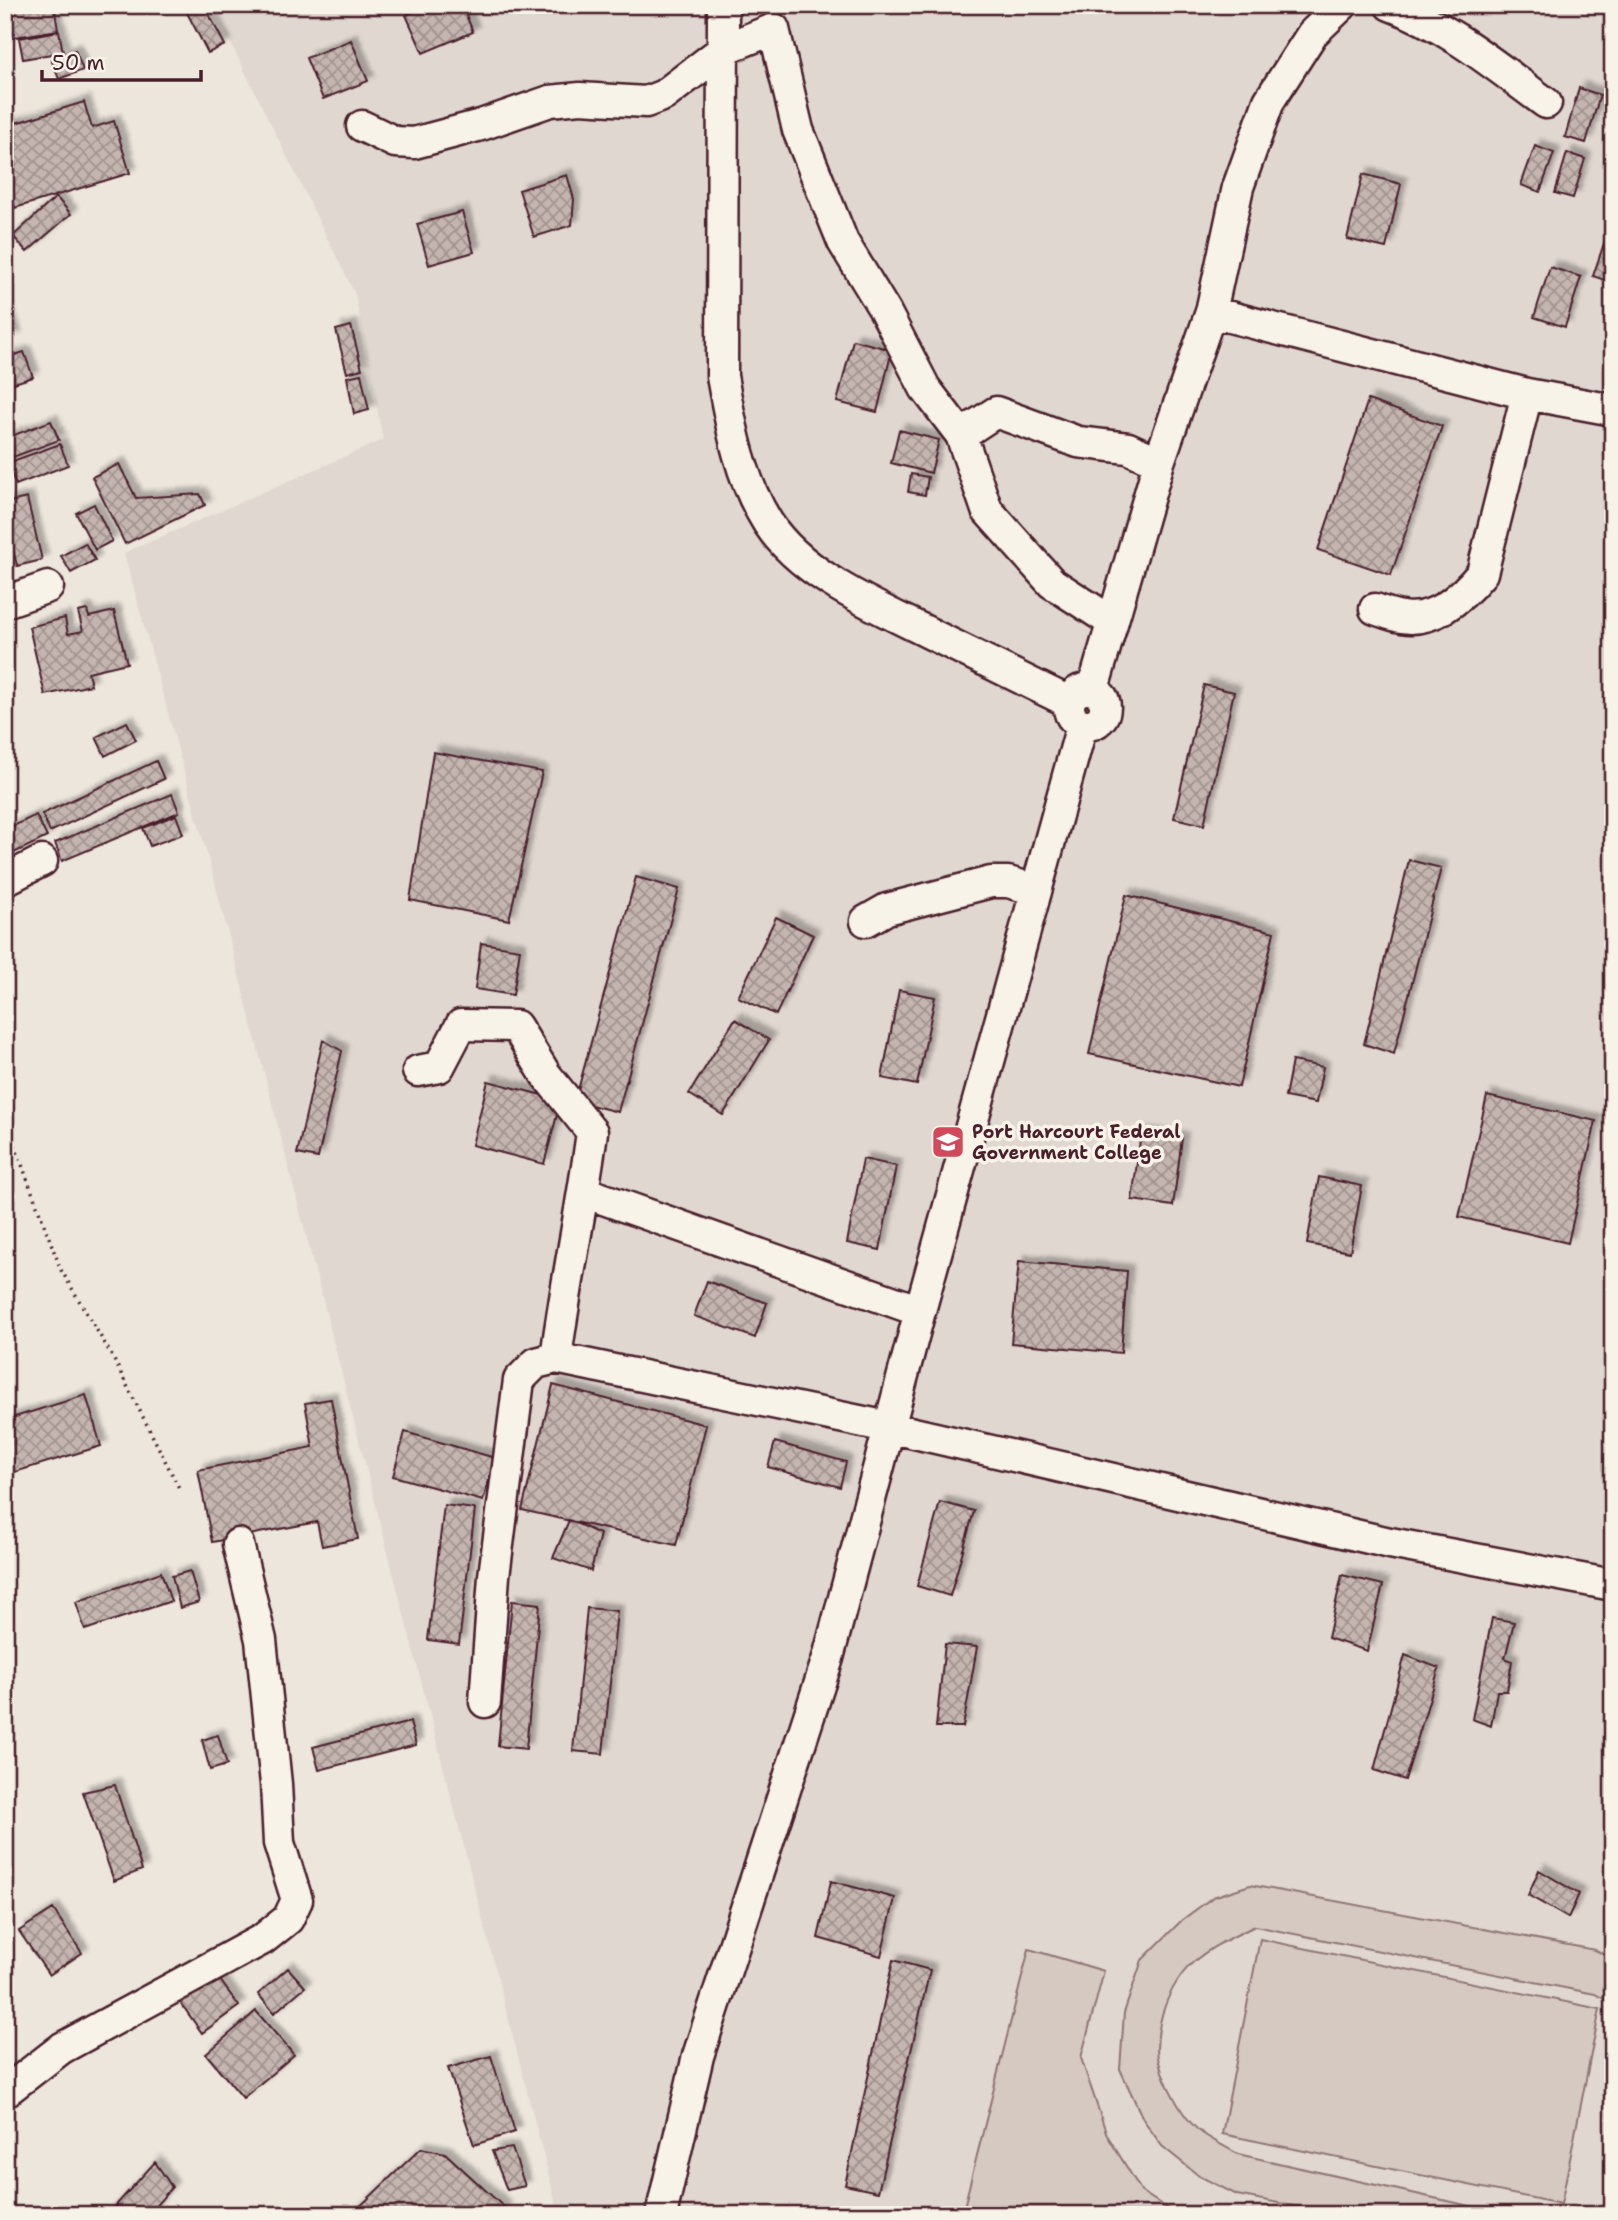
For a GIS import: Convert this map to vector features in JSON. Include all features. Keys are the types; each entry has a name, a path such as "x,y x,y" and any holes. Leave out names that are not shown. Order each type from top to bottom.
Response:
{"street":[{"path":"723,5 722,376 732,432 749,486 769,524 792,550 824,577 860,598 1081,705"},
{"path":"661,2215 698,2056 828,1658 888,1427 1036,890 1081,705 1112,621 1159,462 1211,312 1237,187 1269,101 1312,34 1342,5"},
{"path":"1390,5 1414,14 1482,56 1546,103"},
{"path":"362,126 396,142 414,144 481,125 550,100 580,98 646,102 664,95 724,49 774,29 799,130 843,242 925,388 961,435 988,510 1052,583 1112,621"},
{"path":"1211,312 1527,394 1613,410"},
{"path":"1375,609 1404,618 1429,615 1453,602 1482,573 1527,394"},
{"path":"961,435 996,412 1078,442 1128,448 1159,462"},
{"path":"5,602 48,587"},
{"path":"5,880 42,861"},
{"path":"866,921 887,909 991,882 1008,882 1036,890"},
{"path":"418,1071 439,1067 461,1025 516,1026 546,1075 592,1132 556,1358"},
{"path":"584,1192 920,1311"},
{"path":"485,1702 494,1576 519,1380 536,1363 556,1358 888,1427 1390,1543 1613,1585"},
{"path":"5,2092 62,2048 263,1939 288,1919 297,1900 279,1843 276,1784 261,1640 238,1544"}],"path":[{"path":"5,1119 61,1270 111,1354 180,1490"}],"shaded area":[{"name":"Port Harcourt Federal Government College","path":"212,5 1613,5 1613,2215 559,2215 218,894 124,553 383,440 355,294"},
{"path":"1250,1885 1595,1950 1613,1958 1613,2004 1595,1994 1255,1926 1198,1958 1177,1981 1168,1999 1158,2038 1161,2068 1190,2122 1212,2139 1238,2154 1510,2215 1340,2215 1237,2195 1199,2176 1162,2146 1143,2119 1120,2069 1124,2013 1142,1960 1182,1920 1213,1897"},
{"path":"1260,1939 1600,2009 1561,2204 1222,2134"},
{"path":"1029,1949 1104,1971 1081,2058 1107,2135 1142,2192 1173,2212 1187,2215 962,2215"}],"building":[{"path":"5,5 54,5 58,30 9,38"},
{"path":"183,5 204,5 225,45 208,53"},
{"path":"429,5 462,5 473,32 423,53 406,15"},
{"path":"59,31 63,52 23,59 19,38"},
{"path":"351,40 368,81 323,99 306,58"},
{"path":"75,50 83,70 59,79 51,59"},
{"path":"1579,88 1600,95 1586,143 1565,137"},
{"path":"84,102 92,128 114,121 130,173 15,208 5,178 5,156 15,153 6,126"},
{"path":"1535,146 1554,153 1540,192 1521,185"},
{"path":"1567,153 1585,159 1573,198 1555,193"},
{"path":"1363,174 1401,184 1386,248 1347,239"},
{"path":"567,175 574,199 572,225 534,237 519,190"},
{"path":"56,197 71,214 27,252 13,236"},
{"path":"462,212 474,252 429,265 417,224"},
{"path":"1609,229 1613,231 1613,283 1593,276"},
{"path":"1550,267 1581,277 1565,327 1534,317"},
{"path":"5,307 15,337 5,340"},
{"path":"351,326 362,369 347,373 336,330"},
{"path":"853,340 892,350 877,412 837,402"},
{"path":"24,352 33,377 5,386 5,358"},
{"path":"361,374 369,410 354,414 347,377"},
{"path":"1368,400 1442,426 1391,575 1318,550"},
{"path":"51,421 59,440 13,457 6,438"},
{"path":"899,430 939,440 931,473 891,463"},
{"path":"60,444 68,465 16,485 7,463"},
{"path":"119,464 136,498 200,494 205,505 125,544 92,477"},
{"path":"911,474 928,477 925,495 908,492"},
{"path":"27,498 42,560 17,566 5,517 5,503"},
{"path":"94,504 112,541 95,550 76,513"},
{"path":"85,543 95,560 71,573 61,556"},
{"path":"87,610 89,617 114,611 127,663 88,672 91,685 45,695 29,627 65,618 68,634 83,631 78,612"},
{"path":"1204,685 1234,692 1204,825 1174,818"},
{"path":"127,722 136,740 105,756 96,737"},
{"path":"433,752 542,772 509,920 410,900"},
{"path":"156,761 164,779 50,832 42,814"},
{"path":"172,794 179,812 62,861 55,843"},
{"path":"36,815 47,837 10,855 5,844 5,830"},
{"path":"176,815 183,834 150,846 143,828"},
{"path":"1409,860 1441,868 1394,1054 1364,1044"},
{"path":"636,877 679,889 618,1112 575,1101"},
{"path":"1126,895 1274,932 1239,1087 1089,1054"},
{"path":"776,917 813,935 776,1015 738,997"},
{"path":"481,943 520,949 513,995 475,989"},
{"path":"899,990 935,997 917,1085 882,1078"},
{"path":"735,1019 769,1040 723,1115 689,1094"},
{"path":"323,1040 342,1051 318,1158 297,1154"},
{"path":"1292,1061 1323,1067 1316,1103 1285,1097"},
{"path":"488,1081 561,1100 544,1164 472,1145"},
{"path":"1487,1096 1596,1121 1568,1243 1459,1217"},
{"path":"1141,1133 1182,1138 1173,1206 1132,1200"},
{"path":"863,1159 896,1166 880,1250 847,1243"},
{"path":"1319,1177 1362,1186 1350,1252 1307,1244"},
{"path":"1019,1261 1127,1271 1121,1353 1011,1343"},
{"path":"707,1281 767,1303 755,1338 694,1316"},
{"path":"553,1385 706,1425 676,1545 522,1510"},
{"path":"86,1395 101,1446 5,1475 5,1420"},
{"path":"331,1399 358,1539 322,1546 317,1522 212,1542 198,1470 313,1447 305,1403"},
{"path":"405,1432 495,1458 483,1501 393,1476"},
{"path":"775,1442 846,1462 840,1487 768,1467"},
{"path":"940,1502 974,1511 950,1596 917,1586"},
{"path":"444,1505 475,1509 459,1644 428,1640"},
{"path":"569,1520 600,1534 591,1571 553,1558"},
{"path":"190,1571 199,1602 180,1608 172,1576"},
{"path":"161,1572 171,1601 85,1630 76,1602"},
{"path":"1342,1575 1383,1585 1367,1651 1328,1638"},
{"path":"512,1601 540,1604 526,1749 498,1746"},
{"path":"587,1608 617,1611 603,1754 573,1751"},
{"path":"1492,1618 1514,1622 1505,1658 1512,1661 1507,1691 1497,1691 1491,1726 1472,1719"},
{"path":"945,1644 977,1647 963,1727 936,1727"},
{"path":"1405,1655 1439,1668 1405,1780 1374,1770"},
{"path":"410,1722 416,1745 319,1770 313,1747"},
{"path":"218,1735 227,1765 210,1770 202,1740"},
{"path":"115,1785 142,1870 114,1881 83,1792"},
{"path":"1539,1870 1579,1894 1568,1918 1528,1895"},
{"path":"831,1881 895,1898 881,1956 818,1938"},
{"path":"53,1909 82,1953 49,1975 19,1931"},
{"path":"893,1960 930,1970 878,2192 845,2185"},
{"path":"288,1968 305,1987 274,2013 258,1994"},
{"path":"217,1976 239,2006 202,2033 180,2002"},
{"path":"256,2011 294,2055 243,2098 206,2054"},
{"path":"491,2056 515,2132 474,2145 448,2068"},
{"path":"421,2148 445,2153 505,2208 499,2215 351,2215"},
{"path":"512,2148 525,2186 507,2190 492,2151"},
{"path":"155,2162 172,2187 148,2215 107,2215"}],"place":[{"name":"Port Harcourt Federal Government College","path":"948,1142"}]}
